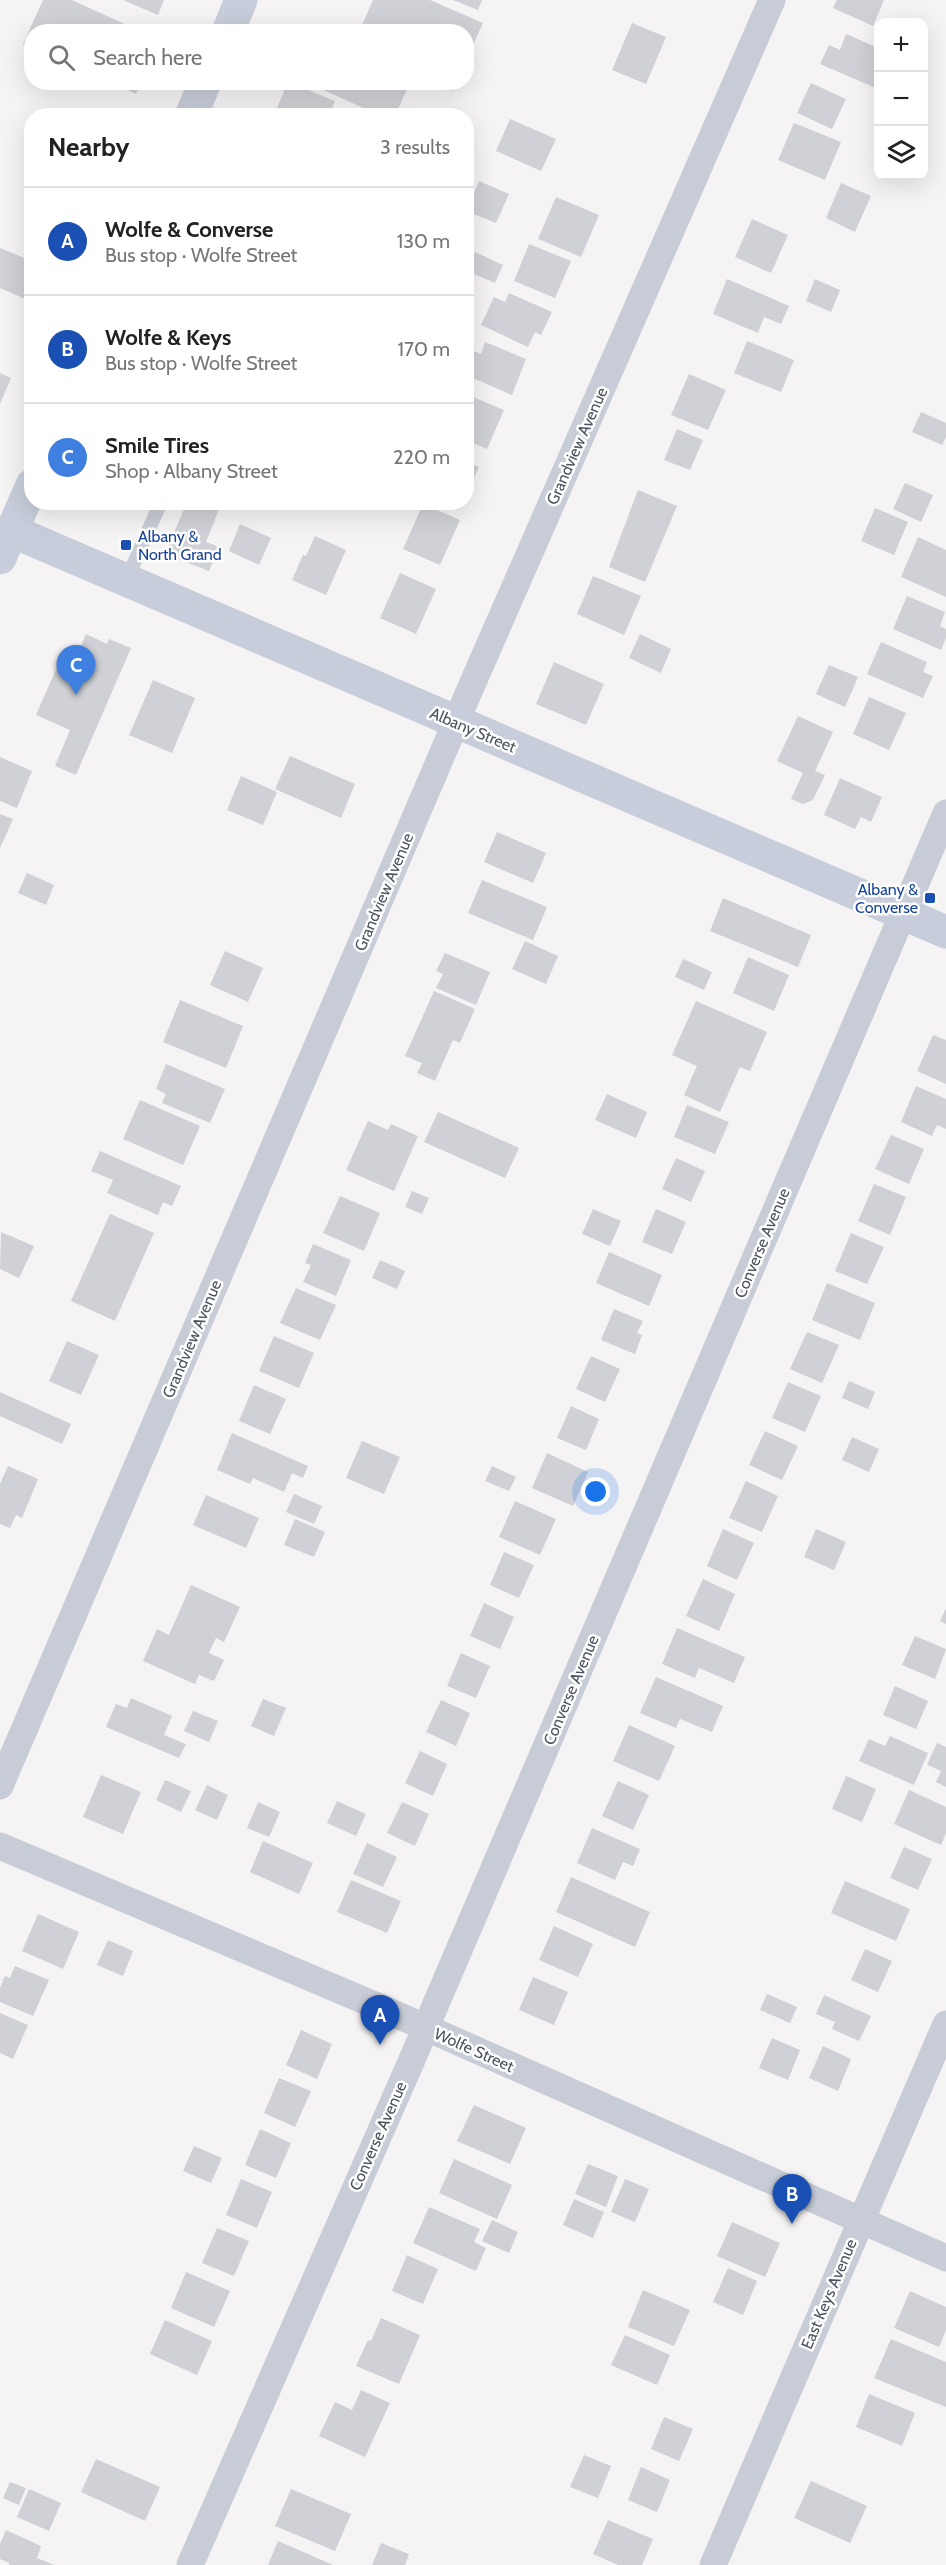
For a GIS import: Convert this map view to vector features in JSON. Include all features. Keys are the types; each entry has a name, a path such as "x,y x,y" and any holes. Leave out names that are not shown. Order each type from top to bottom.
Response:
{"street":[{"path":"231,24 241,0"},
{"name":"Grandview Avenue","path":"0,1786 456,723 772,0"},
{"path":"195,108 202,90"},
{"path":"4,539 24,500"},
{"name":"Albany Street","path":"4,539 126,581 946,932"},
{"name":"Converse Avenue","path":"190,2565 425,2028 946,813"},
{"name":"Wolfe Street","path":"0,1846 425,2028 946,2258"},
{"name":"East Keys Avenue","path":"712,2565 946,2024"}],"lane":[{"path":"126,581 157,510"}],"building":[{"path":"43,0 72,0 124,24 32,24"},
{"path":"123,0 164,0 158,15"},
{"path":"373,0 430,0 483,23 474,43 474,24 362,24"},
{"path":"453,0 482,0 478,10"},
{"path":"837,0 884,0 876,18 874,18 873,26 833,8"},
{"path":"632,23 666,37 646,84 612,70"},
{"path":"846,34 874,46 874,87 820,64 829,45 840,50"},
{"path":"811,83 846,99 832,129 797,113"},
{"path":"285,90 308,90 335,101 332,108 277,108"},
{"path":"324,90 406,90 399,108 363,108"},
{"path":"510,119 556,139 541,171 496,151"},
{"path":"794,123 841,142 825,180 778,160"},
{"path":"479,181 509,194 496,223 474,214 474,193"},
{"path":"841,183 871,196 855,232 826,218"},
{"path":"556,197 599,215 581,257 538,239"},
{"path":"752,219 788,235 771,273 735,257"},
{"path":"529,244 571,261 555,298 514,281"},
{"path":"0,248 24,258 24,298 0,288"},
{"path":"475,252 503,265 495,283 474,274"},
{"path":"727,279 789,306 781,324 764,317 758,333 713,314"},
{"path":"815,279 840,290 831,312 806,301"},
{"path":"509,293 552,312 541,335 535,332 528,347 481,325 494,297 505,302"},
{"path":"747,341 794,360 781,392 734,373"},
{"path":"485,342 526,359 512,395 474,378 474,351 481,354"},
{"path":"0,373 11,378 0,404"},
{"path":"689,374 726,390 708,430 671,415"},
{"path":"474,397 504,410 487,449 474,443"},
{"path":"921,412 946,423 946,437 942,445 912,432"},
{"path":"677,429 703,440 690,470 664,460"},
{"path":"474,465 479,467 474,478"},
{"path":"905,483 933,495 921,522 893,509"},
{"path":"638,490 677,506 645,582 609,567"},
{"path":"875,508 908,522 894,555 861,541"},
{"path":"184,510 219,510 206,542 219,547 209,571 165,554"},
{"path":"420,510 437,510 460,520 440,565 403,549"},
{"path":"240,524 271,538 259,565 229,551"},
{"path":"315,536 346,550 326,595 292,580 303,555 306,556"},
{"path":"918,537 946,550 946,597 901,577"},
{"path":"400,573 436,589 416,634 380,618"},
{"path":"593,576 641,596 624,635 577,614"},
{"path":"907,596 945,612 940,626 946,629 946,638 941,650 893,629"},
{"path":"86,634 107,644 109,639 131,648 76,775 55,766 70,730 36,715 61,658 73,664"},
{"path":"640,634 671,649 661,673 629,658"},
{"path":"881,642 927,662 923,672 933,676 923,698 867,674"},
{"path":"554,662 604,684 586,725 536,704"},
{"path":"829,665 858,677 845,707 816,694"},
{"path":"153,680 195,698 172,753 129,735"},
{"path":"869,697 906,713 889,750 853,734"},
{"path":"798,716 833,732 815,771 825,775 813,800 803,804 791,799 803,773 777,761"},
{"path":"290,756 355,784 341,818 275,789"},
{"path":"0,757 32,771 17,808 0,801"},
{"path":"241,776 277,792 263,825 227,810"},
{"path":"840,778 882,797 871,822 861,817 855,829 824,815"},
{"path":"0,814 13,819 0,848"},
{"path":"497,832 546,853 533,883 484,862"},
{"path":"27,873 54,885 46,905 18,893"},
{"path":"482,880 547,907 533,940 468,913"},
{"path":"723,898 811,935 798,967 710,931"},
{"path":"525,941 558,956 546,984 512,969"},
{"path":"225,951 263,968 248,1002 210,985"},
{"path":"445,953 490,972 476,1005 436,988 443,974 436,971"},
{"path":"748,957 789,975 774,1011 733,993"},
{"path":"683,959 712,972 704,990 675,977"},
{"path":"434,991 475,1009 460,1043 453,1040 435,1081 417,1073 422,1063 405,1056"},
{"path":"180,1000 243,1026 226,1068 163,1042"},
{"path":"696,1001 767,1032 750,1071 740,1067 720,1112 684,1095 697,1066 672,1055"},
{"path":"933,1035 946,1040 946,1084 917,1071"},
{"path":"166,1064 225,1089 210,1123 162,1103 166,1094 156,1089"},
{"path":"916,1086 946,1099 946,1129 937,1125 932,1136 901,1122"},
{"path":"607,1094 647,1112 636,1138 595,1120"},
{"path":"140,1100 200,1126 183,1165 123,1139"},
{"path":"687,1105 729,1122 715,1154 674,1137"},
{"path":"438,1112 519,1148 505,1178 424,1142"},
{"path":"368,1121 388,1130 391,1124 418,1136 394,1191 346,1170"},
{"path":"891,1135 924,1149 909,1184 875,1169"},
{"path":"100,1151 181,1186 172,1206 163,1202 158,1215 107,1193 113,1180 91,1171"},
{"path":"676,1158 705,1171 691,1202 662,1189"},
{"path":"874,1184 906,1197 890,1235 858,1221"},
{"path":"412,1191 429,1198 422,1214 405,1207"},
{"path":"340,1196 380,1213 364,1251 323,1233"},
{"path":"593,1209 621,1221 610,1246 582,1234"},
{"path":"656,1209 686,1222 672,1254 642,1242"},
{"path":"110,1214 154,1233 115,1321 71,1301"},
{"path":"1,1232 34,1246 19,1278 0,1269"},
{"path":"851,1233 884,1247 867,1284 835,1271"},
{"path":"313,1244 351,1260 336,1296 303,1282 311,1265 305,1263"},
{"path":"609,1252 662,1275 649,1306 596,1283"},
{"path":"380,1260 405,1271 397,1289 372,1278"},
{"path":"827,1283 875,1303 860,1340 812,1320"},
{"path":"296,1288 336,1305 320,1340 280,1323"},
{"path":"614,1309 643,1321 637,1333 642,1335 635,1354 601,1340"},
{"path":"807,1332 839,1345 822,1383 790,1369"},
{"path":"274,1336 314,1353 299,1388 259,1371"},
{"path":"67,1341 99,1355 81,1395 49,1381"},
{"path":"591,1356 620,1369 605,1402 576,1389"},
{"path":"849,1381 875,1392 868,1409 842,1398"},
{"path":"788,1382 821,1396 805,1432 772,1418"},
{"path":"254,1385 286,1399 270,1434 239,1421"},
{"path":"0,1392 71,1424 62,1444 0,1416"},
{"path":"571,1406 599,1419 586,1450 557,1438"},
{"path":"765,1431 798,1446 782,1480 749,1465"},
{"path":"232,1433 308,1466 303,1478 292,1473 284,1492 253,1478 250,1484 217,1470"},
{"path":"852,1437 879,1449 869,1472 842,1460"},
{"path":"362,1441 400,1457 384,1494 346,1478"},
{"path":"547,1453 588,1472 573,1506 532,1488"},
{"path":"8,1466 38,1479 22,1518 16,1515 10,1528 0,1524 0,1484"},
{"path":"492,1466 516,1477 509,1491 485,1481"},
{"path":"746,1481 778,1496 762,1532 729,1518"},
{"path":"294,1494 322,1506 314,1524 286,1512"},
{"path":"206,1495 259,1518 246,1548 193,1525"},
{"path":"515,1501 556,1519 540,1555 499,1537"},
{"path":"295,1519 325,1532 314,1557 284,1545"},
{"path":"723,1529 754,1543 737,1580 707,1566"},
{"path":"816,1529 846,1542 834,1570 804,1557"},
{"path":"504,1552 534,1565 519,1598 490,1585"},
{"path":"703,1579 735,1594 719,1631 686,1616"},
{"path":"191,1585 240,1607 224,1642 216,1638 209,1653 224,1660 214,1681 199,1675 195,1684 143,1661 157,1629 169,1635"},
{"path":"484,1603 514,1617 500,1649 470,1636"},
{"path":"946,1608 946,1624 940,1621"},
{"path":"677,1628 745,1657 734,1683 699,1668 695,1678 662,1664"},
{"path":"915,1636 946,1649 935,1679 902,1665"},
{"path":"461,1653 490,1666 476,1698 447,1686"},
{"path":"656,1677 723,1706 712,1732 680,1719 676,1728 640,1713"},
{"path":"895,1686 928,1701 916,1729 883,1715"},
{"path":"131,1698 172,1716 164,1735 186,1744 179,1758 106,1727 116,1704 127,1708"},
{"path":"263,1699 286,1708 274,1736 251,1726"},
{"path":"441,1700 470,1713 456,1746 426,1732"},
{"path":"193,1711 218,1721 209,1742 184,1731"},
{"path":"629,1725 675,1746 659,1781 613,1761"},
{"path":"890,1736 928,1753 914,1785 859,1761 869,1739 885,1746"},
{"path":"937,1743 946,1747 946,1787 936,1782 941,1771 927,1765"},
{"path":"420,1751 447,1764 433,1796 405,1783"},
{"path":"101,1775 141,1792 123,1834 83,1817"},
{"path":"846,1776 876,1789 862,1822 832,1809"},
{"path":"165,1780 191,1791 181,1812 156,1800"},
{"path":"618,1781 649,1795 633,1830 602,1816"},
{"path":"207,1785 228,1795 217,1820 195,1810"},
{"path":"909,1790 946,1807 946,1833 941,1845 894,1824"},
{"path":"337,1801 366,1814 356,1836 327,1823"},
{"path":"258,1802 280,1812 269,1837 247,1828"},
{"path":"402,1802 429,1814 415,1846 387,1833"},
{"path":"592,1828 640,1849 633,1866 623,1862 615,1880 577,1863"},
{"path":"263,1841 313,1863 299,1894 250,1872"},
{"path":"367,1843 397,1857 383,1887 353,1874"},
{"path":"904,1847 932,1859 918,1890 890,1878"},
{"path":"571,1877 650,1912 635,1947 556,1912"},
{"path":"351,1880 401,1901 387,1933 337,1912"},
{"path":"845,1881 910,1909 896,1941 831,1913"},
{"path":"38,1914 79,1932 63,1969 22,1951"},
{"path":"554,1926 593,1944 578,1977 539,1960"},
{"path":"108,1940 133,1951 123,1976 97,1965"},
{"path":"865,1949 892,1961 878,1992 851,1980"},
{"path":"15,1966 49,1980 33,2016 0,2002 0,1988 5,1976 10,1978"},
{"path":"533,1977 568,1992 554,2025 519,2010"},
{"path":"767,1994 797,2007 790,2023 760,2010"},
{"path":"824,1995 871,2016 859,2041 832,2029 835,2022 816,2014"},
{"path":"0,2013 28,2025 13,2059 0,2053"},
{"path":"301,2030 332,2044 317,2079 286,2065"},
{"path":"772,2038 800,2050 788,2080 759,2068"},
{"path":"823,2046 851,2059 838,2091 809,2078"},
{"path":"279,2078 311,2091 295,2127 264,2113"},
{"path":"474,2105 526,2128 510,2164 457,2141"},
{"path":"260,2129 291,2143 276,2178 245,2165"},
{"path":"194,2146 222,2158 211,2183 183,2171"},
{"path":"454,2159 512,2185 497,2219 439,2193"},
{"path":"588,2164 618,2176 606,2207 575,2194"},
{"path":"241,2179 272,2192 257,2228 226,2215"},
{"path":"625,2179 649,2189 635,2222 611,2212"},
{"path":"574,2199 604,2212 593,2238 563,2225"},
{"path":"429,2207 480,2229 474,2242 486,2248 476,2271 413,2243"},
{"path":"492,2220 518,2232 509,2253 482,2241"},
{"path":"732,2222 780,2243 765,2277 717,2256"},
{"path":"217,2228 249,2241 234,2276 202,2263"},
{"path":"407,2255 438,2269 423,2304 392,2291"},
{"path":"728,2268 757,2281 743,2315 713,2302"},
{"path":"186,2272 230,2291 214,2327 171,2308"},
{"path":"643,2290 690,2310 674,2346 628,2327"},
{"path":"910,2291 946,2307 946,2330 939,2347 894,2328"},
{"path":"381,2318 420,2335 399,2384 356,2366"},
{"path":"165,2320 212,2341 197,2375 150,2354"},
{"path":"625,2335 670,2355 657,2385 611,2365"},
{"path":"891,2339 946,2362 946,2407 874,2378"},
{"path":"361,2390 390,2403 365,2457 319,2436 335,2402 352,2410"},
{"path":"869,2394 915,2413 902,2446 856,2427"},
{"path":"664,2417 693,2429 679,2461 651,2449"},
{"path":"584,2455 611,2466 598,2498 570,2487"},
{"path":"96,2459 160,2487 145,2521 81,2492"},
{"path":"641,2467 670,2480 657,2512 628,2500"},
{"path":"811,2481 867,2506 850,2543 794,2518"},
{"path":"10,2482 26,2488 19,2505 3,2498"},
{"path":"29,2489 61,2503 49,2531 17,2517"},
{"path":"291,2489 351,2514 335,2551 275,2526"},
{"path":"608,2520 653,2539 642,2565 618,2565 593,2554"},
{"path":"6,2530 41,2546 37,2558 54,2565 9,2565 0,2559 0,2544"},
{"path":"278,2541 333,2565 268,2565"},
{"path":"381,2543 409,2554 405,2565 372,2565"}],"place":[{"name":"Albany & North Grand","path":"126,545"},
{"name":"Smile Tires","path":"76,695"},
{"name":"Albany & Converse","path":"930,898"},
{"name":"Wolfe & Converse","path":"380,2045"},
{"name":"Wolfe & Keys","path":"792,2224"}]}
